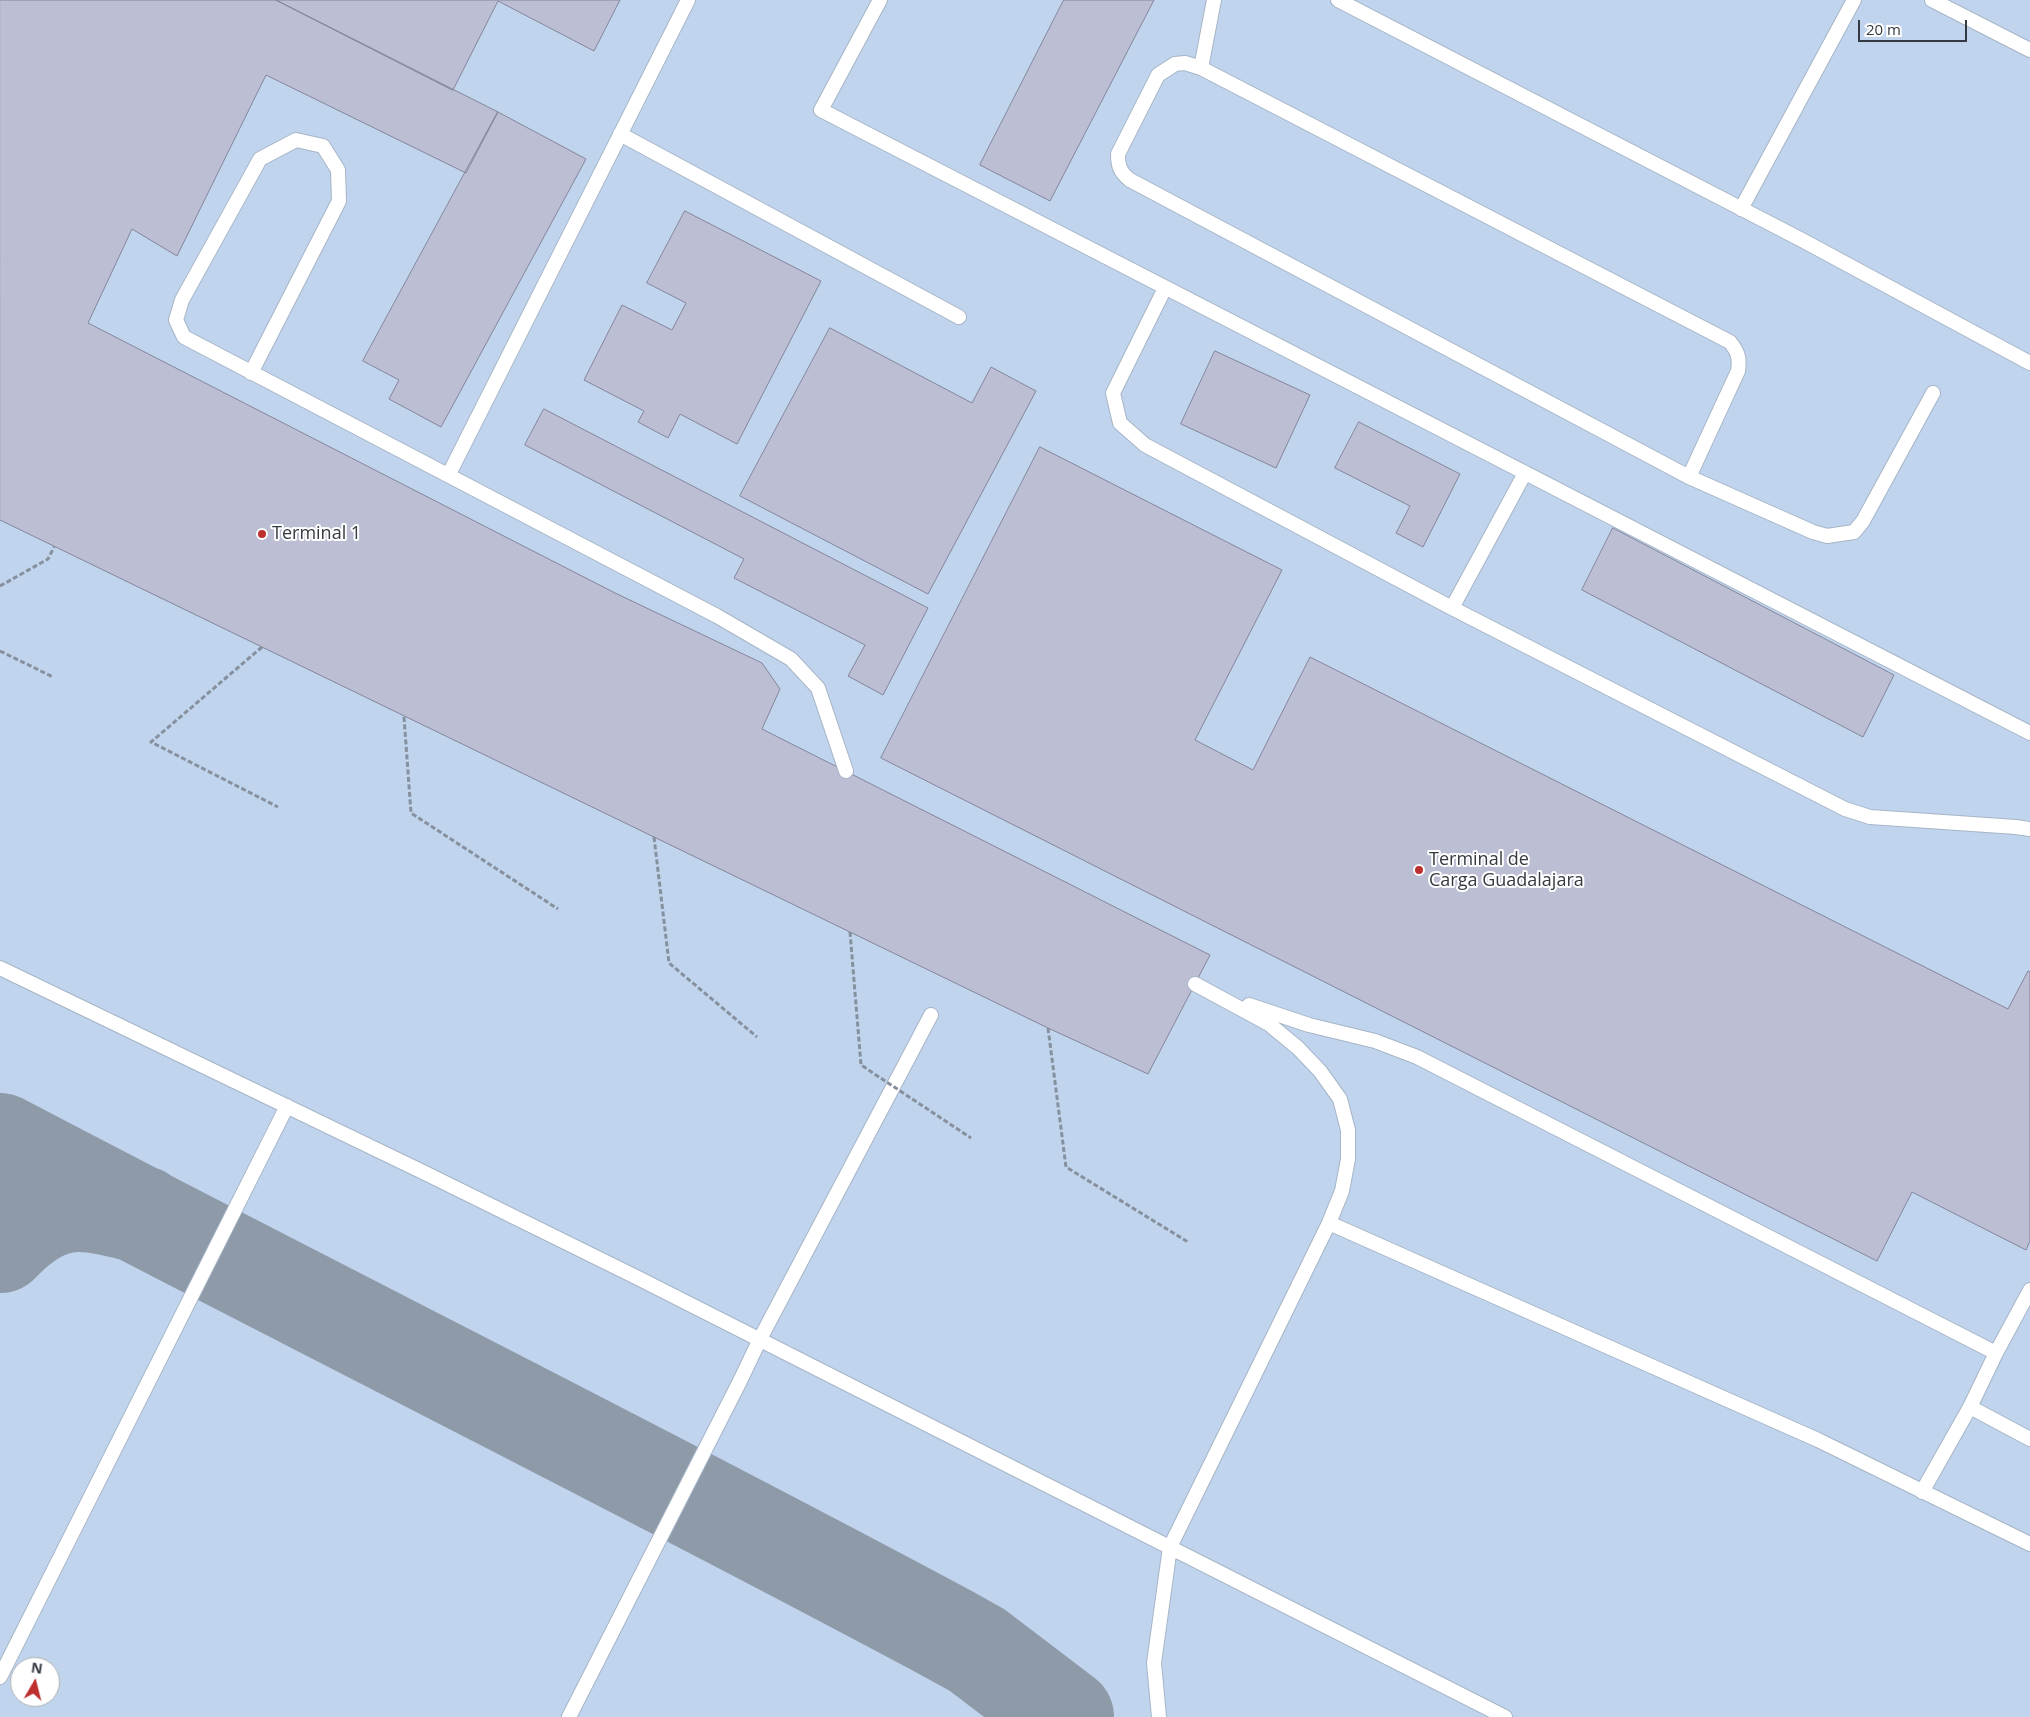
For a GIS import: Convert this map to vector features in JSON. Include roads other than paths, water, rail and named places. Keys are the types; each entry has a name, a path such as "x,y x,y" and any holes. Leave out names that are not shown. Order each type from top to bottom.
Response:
{"lane":[{"path":"449,474 688,0"},
{"path":"880,0 821,110 2030,734"},
{"path":"1201,68 1214,0"},
{"path":"1338,0 1741,209 2030,363"},
{"path":"1741,209 1854,0"},
{"path":"1932,0 2030,50"},
{"path":"1689,477 1738,371 1740,360 1730,342 1201,68 1185,63 1175,64 1158,75 1118,154 1118,165 1122,174 1130,180 1689,477 1812,532 1828,536 1854,532 1863,521 1933,393"},
{"path":"620,134 959,317"},
{"path":"251,373 339,201 338,170 323,146 296,140 260,159 182,300 176,320 184,337 251,373 449,474 717,616 791,659 818,688 846,771"},
{"path":"1165,288 1113,393 1120,424 1145,445 1452,608 1845,809 1870,817 2030,829"},
{"path":"1452,608 1525,473"},
{"path":"0,968 287,1106 760,1339 1505,1717"},
{"path":"1159,1717 1154,1663 1170,1547 1329,1223 1342,1191 1348,1159 1348,1130 1340,1099 1320,1071 1298,1048 1269,1024 1195,984 1272,1014 1375,1041 1417,1057 1996,1353"},
{"path":"569,1717 760,1339 931,1015"},
{"path":"0,1677 287,1106"},
{"path":"1329,1223 1818,1440 2030,1544"},
{"path":"1922,1492 1970,1407 1996,1353 2030,1290"},
{"path":"1970,1407 2030,1439"}],"place":[{"name":"Terminal 1","path":"262,534"},
{"name":"Terminal de Carga Guadalajara","path":"1419,870"}]}
